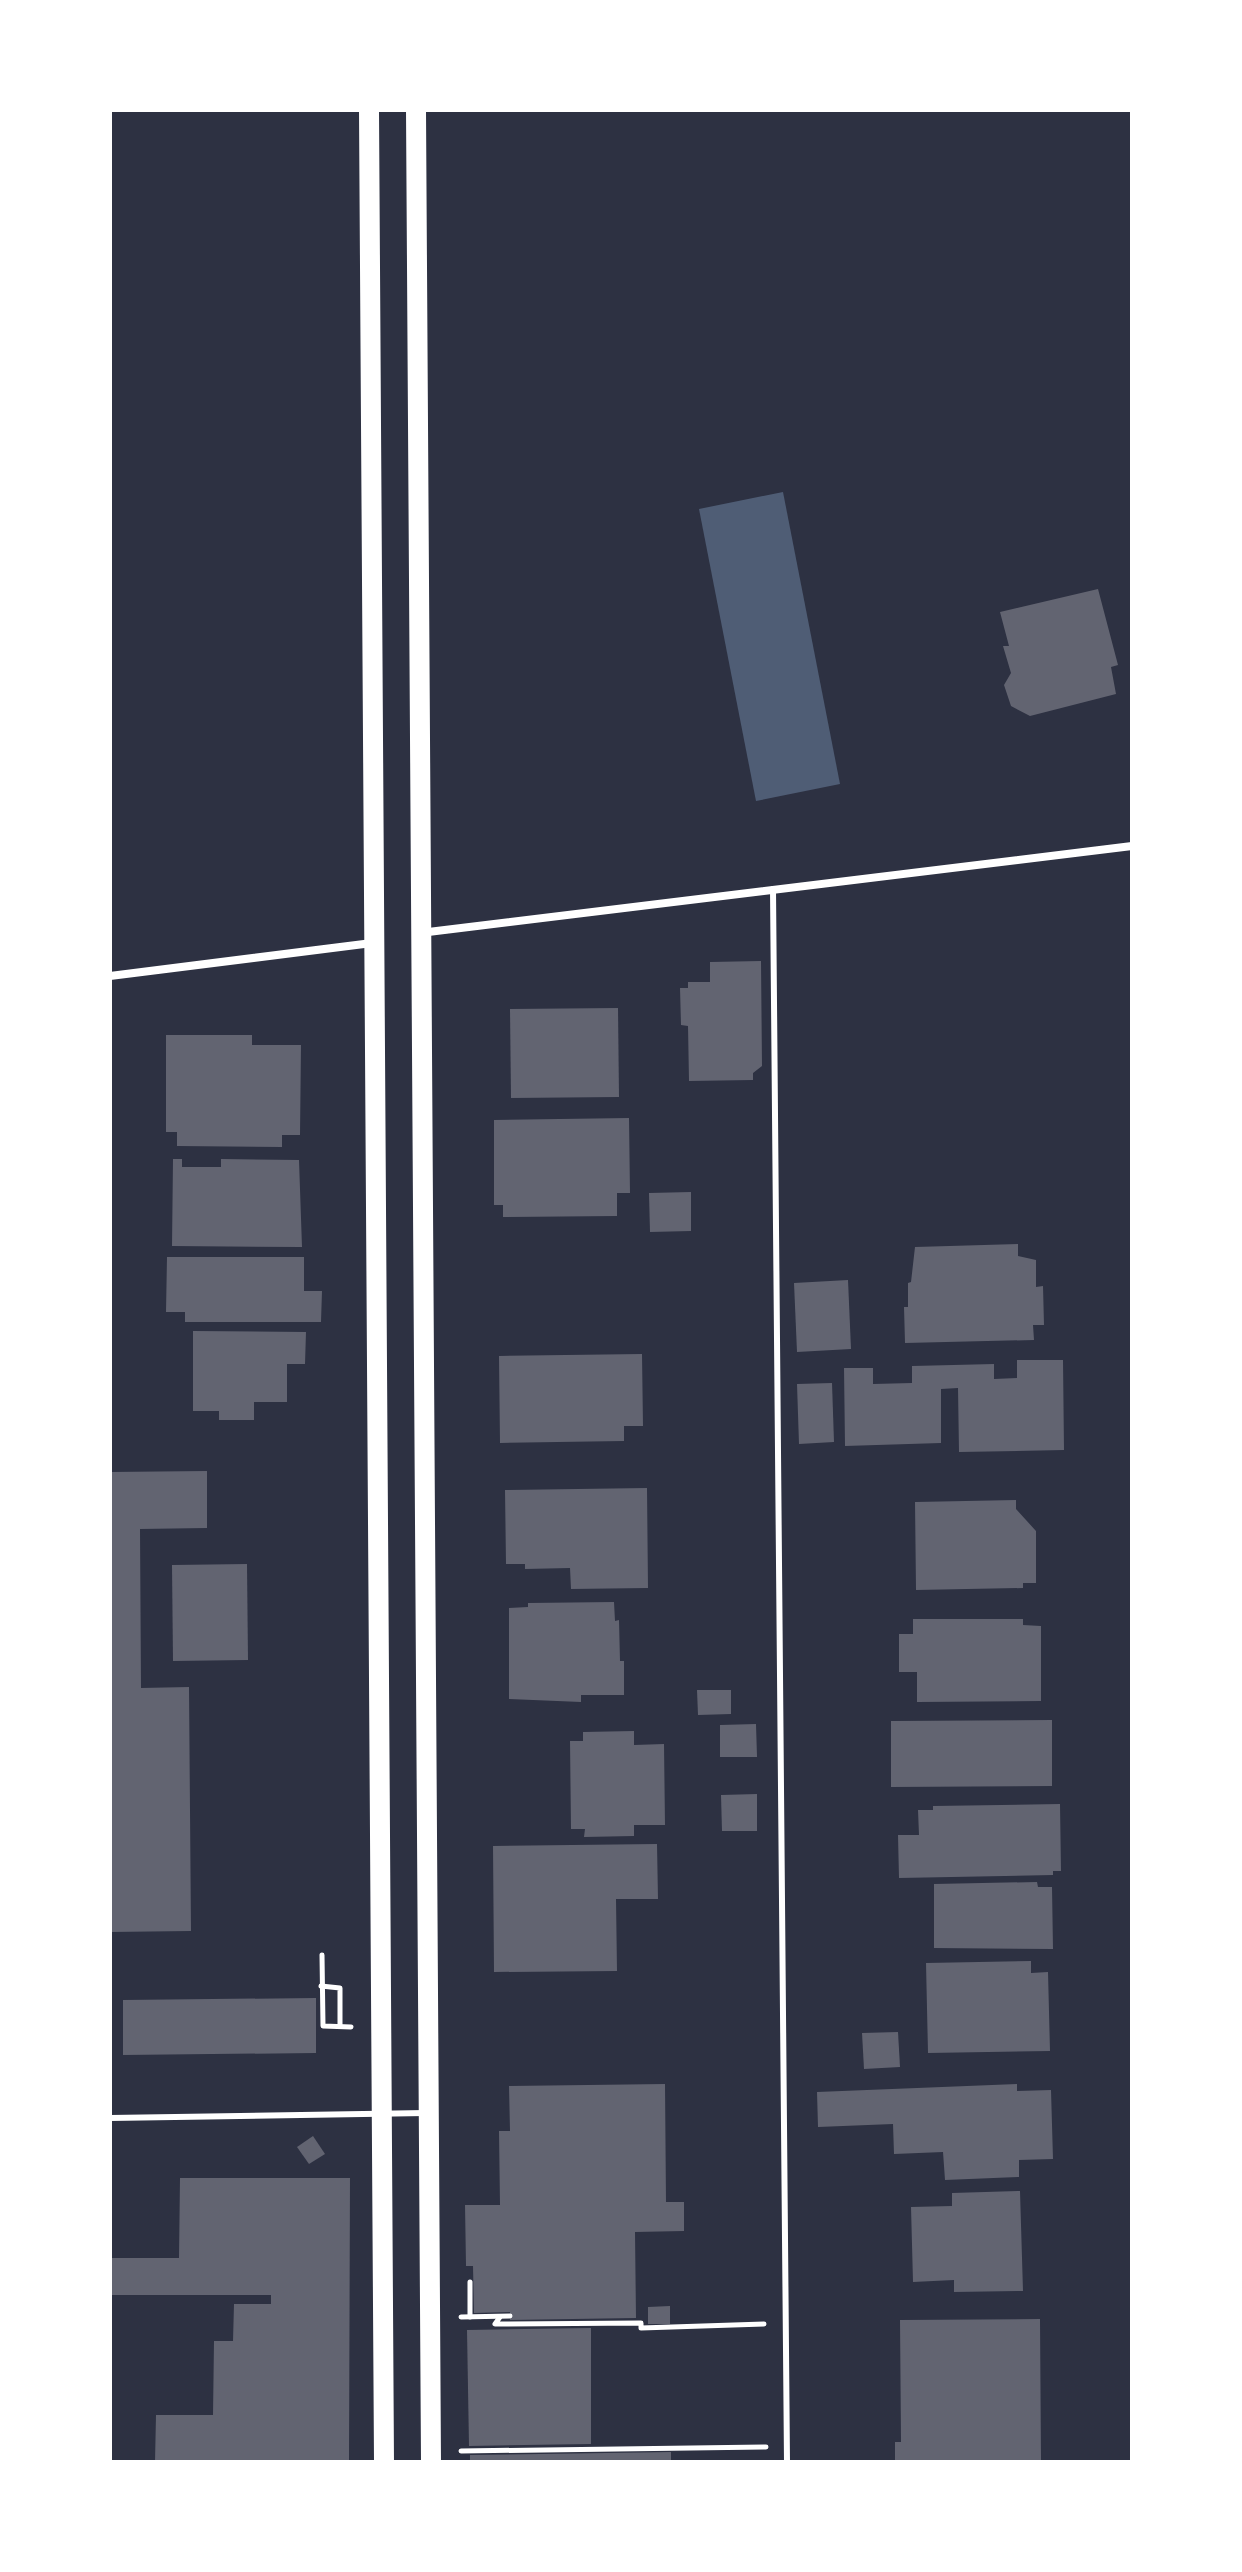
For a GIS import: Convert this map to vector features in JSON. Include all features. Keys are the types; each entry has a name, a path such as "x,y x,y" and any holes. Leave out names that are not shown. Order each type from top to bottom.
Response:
{"main road":[{"path":"369,110 384,2462"},
{"path":"416,110 431,2462"}],"street":[{"path":"420,933 1132,846"},
{"path":"110,976 373,943"}],"lane":[{"path":"773,889 787,2462"},
{"path":"110,2118 429,2112"}],"path":[{"path":"322,1955 323,2026 352,2027"},
{"path":"321,1986 340,1988 340,2026"},
{"path":"470,2282 470,2317"},
{"path":"460,2317 510,2316"},
{"path":"500,2317 495,2324 641,2323 641,2328 785,2323"},
{"path":"461,2451 787,2447"}],"water":[{"path":"783,492 840,784 756,801 699,509"}],"building":[{"path":"1098,589 1118,665 1111,667 1116,694 1030,716 1011,706 1004,685 1011,673 1003,646 1009,646 1000,612"},
{"path":"761,961 762,1066 753,1073 753,1080 689,1081 688,1026 681,1025 680,988 688,988 688,982 710,982 710,962"},
{"path":"618,1008 619,1097 511,1098 510,1009"},
{"path":"166,1035 252,1035 252,1045 301,1045 300,1135 282,1135 282,1147 177,1146 177,1132 166,1132"},
{"path":"629,1118 630,1193 617,1193 617,1216 503,1217 503,1205 494,1205 494,1120"},
{"path":"173,1159 182,1159 182,1167 221,1167 221,1159 299,1160 302,1247 172,1246"},
{"path":"691,1192 691,1231 650,1232 649,1193"},
{"path":"1018,1244 1018,1256 1036,1260 1036,1287 1043,1286 1044,1325 1033,1325 1034,1340 905,1343 904,1307 908,1307 908,1283 911,1282 915,1247"},
{"path":"167,1257 304,1257 304,1291 322,1291 321,1322 185,1322 185,1312 166,1312"},
{"path":"848,1280 851,1349 797,1352 794,1283"},
{"path":"193,1331 306,1332 305,1364 287,1364 287,1402 254,1402 254,1420 219,1420 219,1411 193,1411"},
{"path":"642,1354 643,1426 624,1426 624,1441 500,1443 499,1356"},
{"path":"1017,1360 1063,1360 1064,1450 959,1452 958,1388 941,1389 941,1443 845,1446 844,1368 873,1368 873,1384 912,1383 912,1366 994,1364 994,1379 1017,1378"},
{"path":"832,1383 834,1442 799,1444 797,1384"},
{"path":"207,1471 207,1528 140,1529 141,1688 189,1687 191,1931 110,1932 110,1472"},
{"path":"647,1488 648,1588 571,1589 570,1568 525,1569 525,1564 506,1564 505,1490"},
{"path":"1016,1500 1016,1509 1036,1531 1036,1583 1023,1583 1023,1588 916,1590 915,1502"},
{"path":"247,1564 248,1660 173,1661 172,1565"},
{"path":"614,1602 615,1621 619,1620 620,1661 624,1661 624,1695 581,1695 581,1702 509,1699 509,1608 528,1607 528,1603"},
{"path":"913,1619 1023,1619 1023,1625 1041,1626 1041,1701 917,1702 917,1672 899,1672 899,1634 913,1634"},
{"path":"697,1690 731,1690 731,1714 698,1715"},
{"path":"1052,1720 1052,1786 891,1787 891,1721"},
{"path":"756,1724 757,1757 720,1757 720,1725"},
{"path":"634,1731 634,1745 664,1744 665,1825 634,1825 634,1836 584,1837 585,1829 571,1829 570,1741 583,1741 583,1732"},
{"path":"757,1794 757,1831 722,1831 721,1795"},
{"path":"1060,1804 1061,1871 1053,1871 1053,1875 899,1878 898,1835 919,1835 918,1810 933,1810 933,1806"},
{"path":"657,1844 658,1899 616,1899 617,1971 494,1972 493,1846"},
{"path":"1037,1882 1038,1887 1052,1887 1053,1949 934,1948 934,1884"},
{"path":"1031,1961 1031,1973 1048,1972 1050,2051 928,2053 926,1963"},
{"path":"316,1998 316,2053 123,2055 123,2000"},
{"path":"898,2032 900,2067 864,2069 862,2033"},
{"path":"665,2084 666,2202 684,2202 684,2231 635,2232 636,2318 510,2320 510,2312 474,2313 473,2266 466,2266 465,2205 500,2205 499,2131 510,2131 509,2086"},
{"path":"1017,2084 1017,2091 1051,2090 1053,2159 1019,2160 1019,2177 945,2180 943,2152 894,2154 893,2124 818,2127 817,2092"},
{"path":"313,2136 325,2154 309,2164 297,2147"},
{"path":"180,2178 350,2178 349,2462 155,2462 156,2415 213,2415 214,2341 233,2341 234,2304 271,2304 271,2295 110,2295 110,2258 179,2258"},
{"path":"1020,2191 1023,2291 954,2292 954,2280 913,2282 911,2207 952,2206 952,2193"},
{"path":"670,2306 670,2324 648,2324 648,2307"},
{"path":"1040,2319 1041,2462 895,2462 895,2442 901,2442 900,2320"},
{"path":"591,2328 591,2444 469,2446 467,2330"},
{"path":"671,2452 671,2462 470,2462 470,2455"}]}
